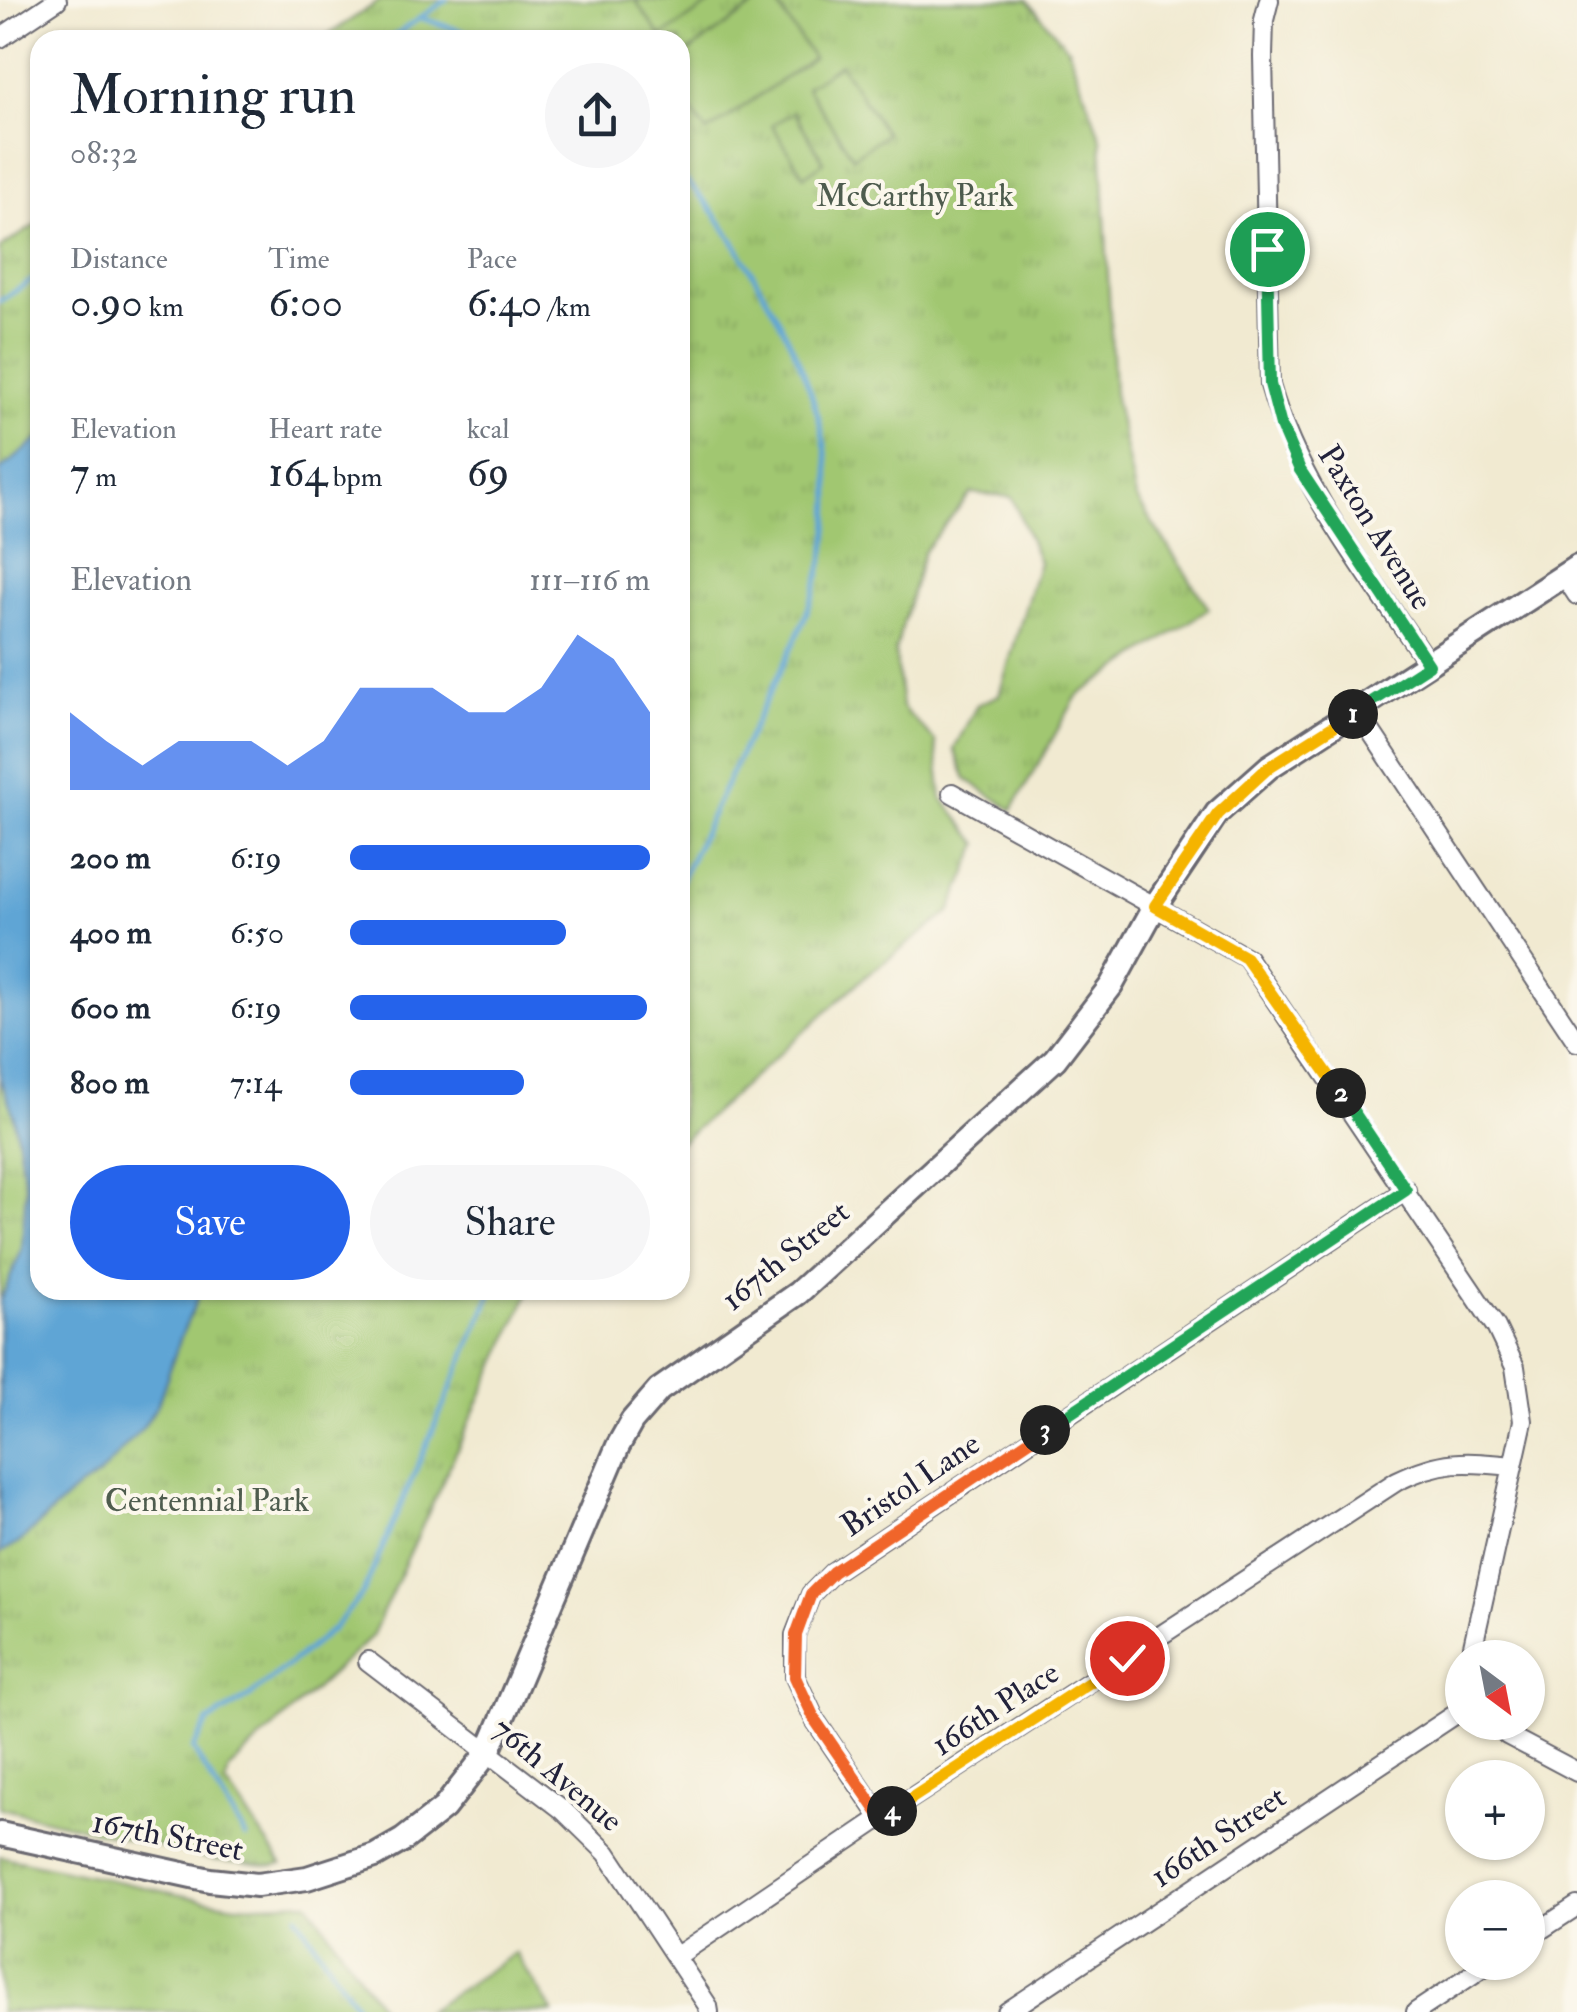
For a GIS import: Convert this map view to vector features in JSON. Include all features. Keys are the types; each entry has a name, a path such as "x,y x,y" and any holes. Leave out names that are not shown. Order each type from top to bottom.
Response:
{"street":[{"path":"0,38 57,0"},
{"name":"Paxton Avenue","path":"1269,0 1262,56 1270,384 1281,426 1300,470 1429,665"},
{"name":"167th Street","path":"0,1834 210,1880 256,1885 306,1878 375,1856 444,1808 488,1752 618,1446 646,1402 812,1280 1054,1059 1111,986 1155,906 1218,814 1269,767 1573,579"},
{"path":"1358,712 1577,1042"},
{"path":"952,793 1246,958 1496,1327 1515,1367 1524,1421 1474,1640"},
{"name":"Bristol Lane","path":"882,1818 815,1720 795,1677 796,1635 811,1594 833,1572 1406,1190"},
{"name":"166th Place","path":"677,1956 1397,1482 1439,1463 1513,1466"},
{"name":"76th Avenue","path":"368,1661 563,1810 607,1853 677,1956 709,2012"},
{"name":"166th Street","path":"1007,2012 1445,1721"},
{"path":"1516,1740 1577,1772"},
{"path":"1545,1927 1577,1906"},
{"path":"1416,2012 1464,1980"}],"green space":[{"name":"McCarthy Park","path":"381,0 1027,0 1068,48 1101,138 1114,393 1136,498 1209,609 1077,696 1012,810 966,779 954,749 977,705 999,695 1039,562 1012,497 971,493 924,551 895,651 902,707 935,741 942,798 979,844 950,912 867,975 690,1134 690,30 335,30"},
{"path":"635,0 716,0 671,30 656,30"},
{"path":"763,0 774,0 813,58 707,132 690,109 690,51"},
{"path":"840,64 886,134 853,157 806,87"},
{"path":"794,112 824,162 804,176 772,125"},
{"name":"Centennial Park","path":"30,228 30,1300 525,1300 372,1636 229,1769 226,1783 282,1864 274,1866 215,1860 0,1808 0,248"},
{"path":"0,1856 237,1905 308,1902 384,2012 0,2012"},
{"path":"515,1953 553,2012 425,2012"}],"water":[{"path":"30,446 30,1300 197,1300 158,1404 144,1426 98,1476 73,1492 19,1543 0,1553 0,1301 22,1250 26,1188 13,1113 0,1078 0,470"}],"waterway":[{"path":"402,30 446,0"},
{"path":"421,18 459,30"},
{"path":"690,185 731,237 798,360 819,418 830,508 823,561 802,623 690,861"},
{"path":"0,301 30,282"},
{"path":"246,1837 193,1749 208,1722 250,1696 333,1629 363,1593 489,1300"},
{"path":"297,1916 360,2012"}],"route":[{"path":"1127,1658 882,1818 815,1720 795,1677 796,1635 811,1594 833,1572 1406,1190 1246,958 1155,906 1218,814 1269,767 1429,665 1300,470 1281,426 1270,384 1267,249"}]}
